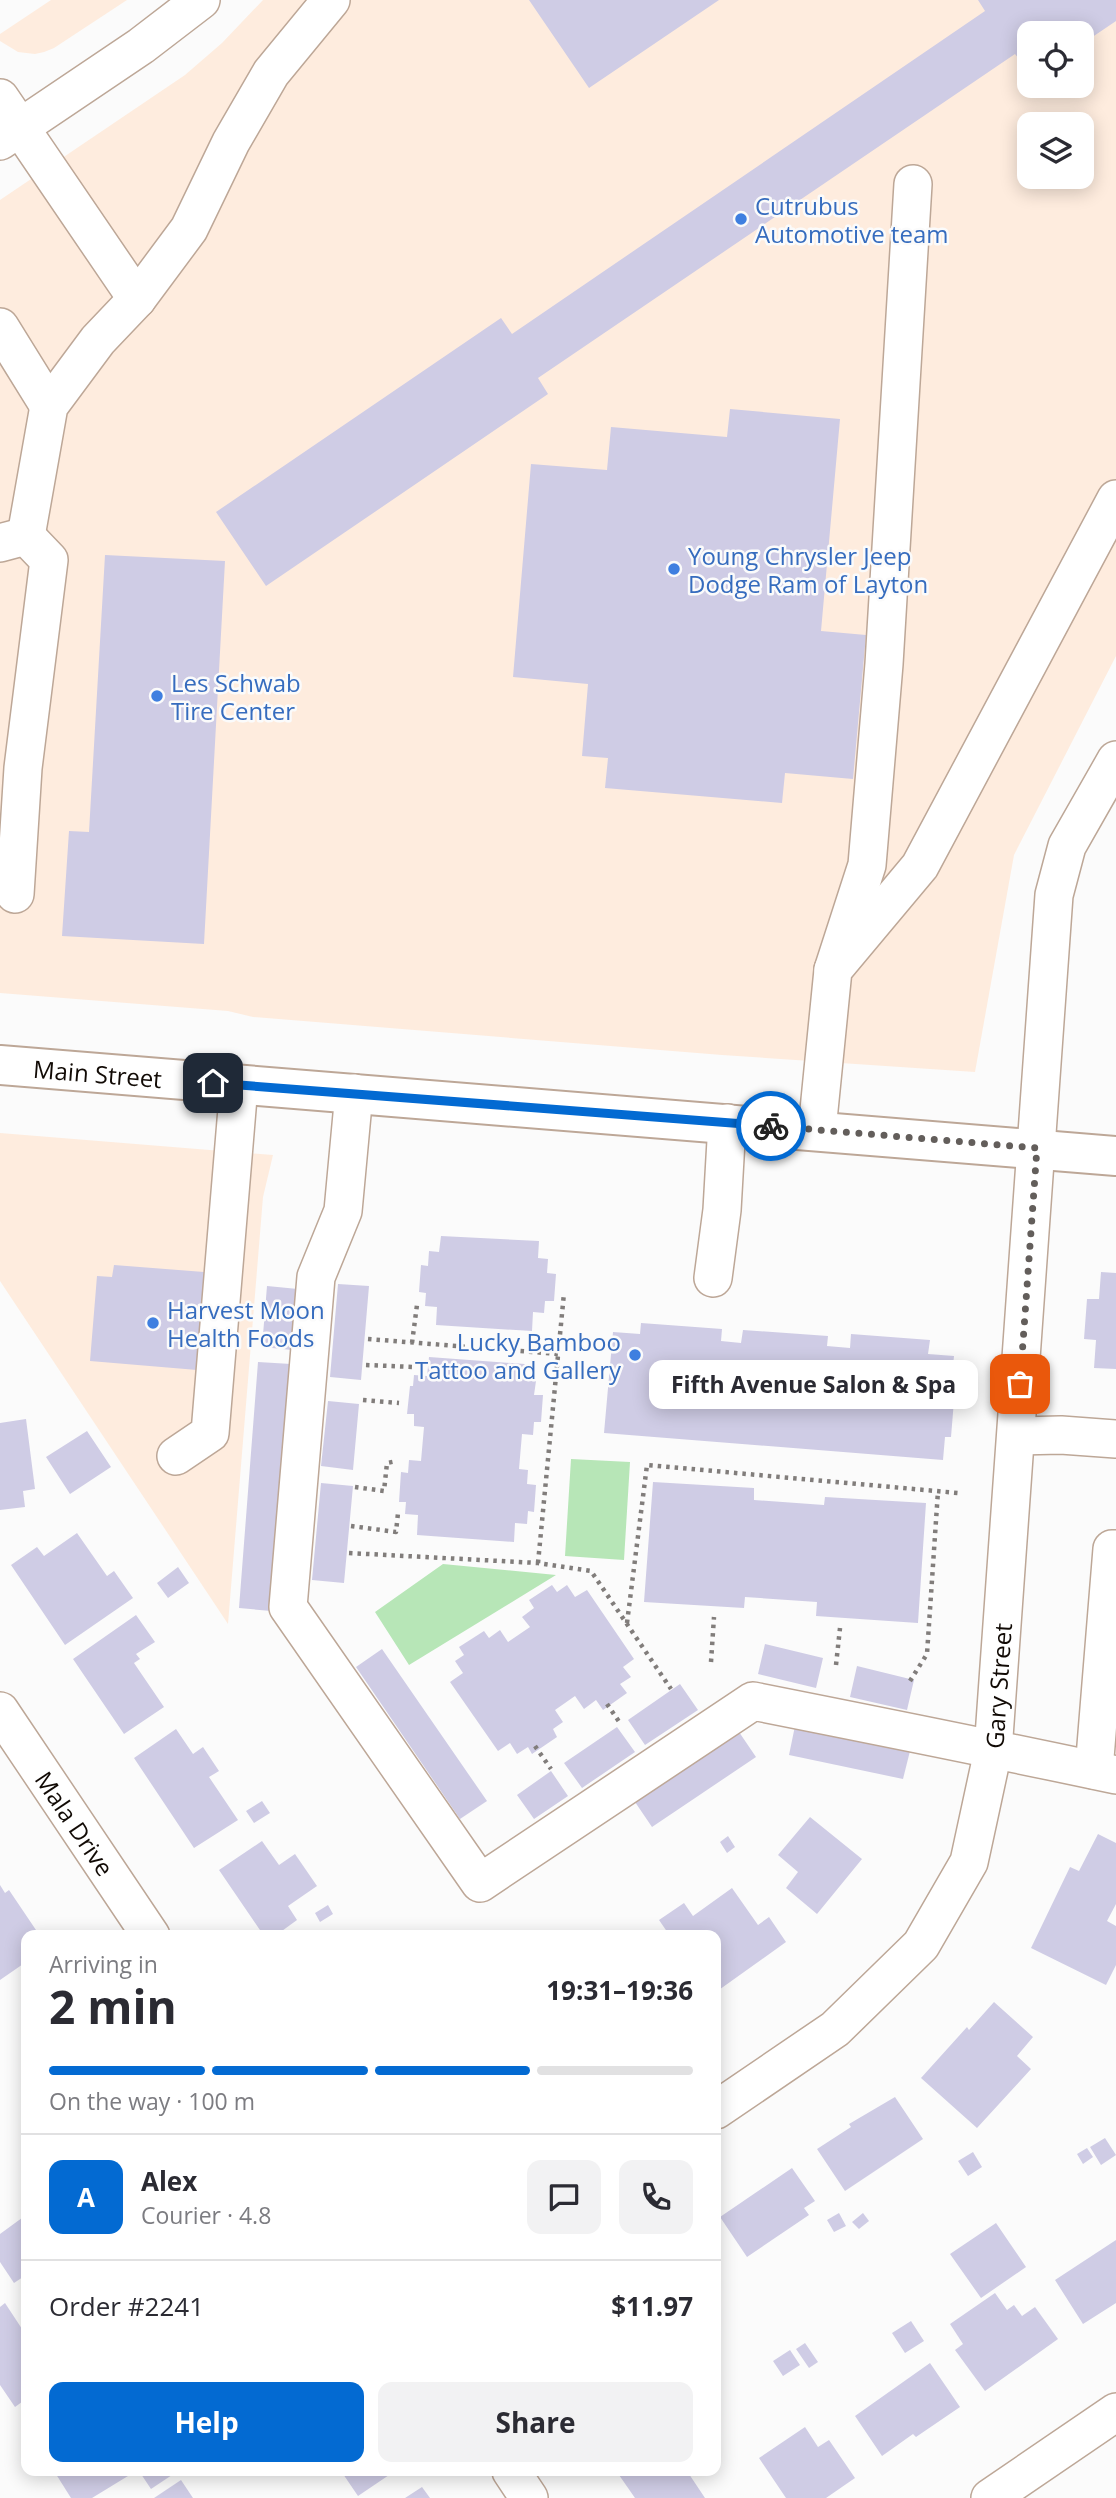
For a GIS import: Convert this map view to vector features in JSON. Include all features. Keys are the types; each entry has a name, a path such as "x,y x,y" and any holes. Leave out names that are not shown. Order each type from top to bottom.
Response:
{"main road":[{"name":"Main Street","path":"0,1065 1116,1156"}],"street":[{"path":"10,134 149,40 201,0"},
{"path":"15,894 12,768 49,560 13,540 49,405 98,340 137,299 189,229 231,142 271,73 331,0"},
{"path":"0,97 10,134 137,299"},
{"path":"817,1130 833,970 867,865 884,664 913,184"},
{"path":"0,327 49,405"},
{"path":"833,970 920,866 1116,499"},
{"name":"Gary Street","path":"721,2107 835,2029 922,1945 970,1863 993,1751 1054,895 1068,846 1116,760"},
{"path":"176,1456 210,1433 239,1085"},
{"path":"354,1093 344,1211 316,1277 288,1607 480,1883 753,1701 1105,1773 1112,1549 1116,1549"},
{"path":"713,1278 722,1210 727,1123"},
{"path":"1017,1436 1060,1434 1116,1438"},
{"name":"Mala Drive","path":"0,1711 147,1930"},
{"path":"990,2498 1116,2412"},
{"path":"514,2476 529,2498"}],"path":[{"path":"538,1563 564,1293"},
{"path":"412,1343 417,1305"},
{"path":"368,1339 558,1354"},
{"path":"366,1365 413,1367"},
{"path":"363,1400 399,1402"},
{"path":"355,1487 384,1491 387,1463 397,1461"},
{"path":"626,1623 647,1465 958,1493"},
{"path":"910,1681 927,1654 938,1491"},
{"path":"351,1526 396,1532 398,1513"},
{"path":"349,1553 538,1563 592,1571 671,1689"},
{"path":"710,1662 714,1617"},
{"path":"836,1665 840,1628"},
{"path":"607,1704 620,1723"},
{"path":"535,1746 551,1769"}],"shaded area":[{"path":"51,0 127,0 44,52 18,52 0,41 0,34"},
{"path":"263,0 1116,0 1116,656 1014,855 975,1072 722,1055 253,1017 228,1011 0,993 0,200 185,75 222,43"},
{"path":"0,1133 273,1155 263,1197 228,1624 0,1281"}],"green space":[{"path":"571,1459 630,1462 624,1560 565,1556"},
{"path":"443,1564 556,1575 409,1665 375,1612"}],"building":[{"path":"529,0 719,0 589,88"},
{"path":"978,0 1116,0 1116,21 1094,36 1094,21 1017,21 1017,56 1015,54 538,378 548,394 266,586 216,512 501,318 512,334 985,11"},
{"name":"Young Chrysler Jeep Dodge Ram of Layton","path":"730,409 840,419 821,631 866,635 853,779 785,773 782,803 605,788 608,758 582,756 588,684 513,677 531,464 607,470 611,427 727,437"},
{"name":"Les Schwab Tire Center","path":"105,555 225,561 204,944 62,936 69,831 89,832"},
{"path":"441,1236 539,1241 538,1258 548,1259 547,1273 556,1274 554,1301 545,1301 544,1313 533,1312 532,1331 436,1325 437,1307 425,1306 426,1293 419,1292 421,1265 428,1266 429,1251 439,1252"},
{"name":"Harvest Moon Health Foods","path":"114,1265 204,1272 203,1285 217,1286 209,1371 90,1361 97,1276 112,1277"},
{"path":"1101,1272 1116,1273 1116,1369 1094,1368 1096,1340 1084,1339 1087,1299 1099,1299"},
{"path":"338,1284 369,1286 361,1380 330,1377"},
{"path":"267,1286 298,1289 292,1350 262,1347"},
{"path":"641,1323 722,1329 721,1341 741,1343 743,1330 828,1336 827,1346 850,1348 851,1334 930,1340 928,1354 954,1356 952,1376 956,1376 951,1437 945,1437 943,1460 604,1433 613,1332 640,1334"},
{"path":"429,1357 525,1364 524,1380 536,1381 534,1395 543,1395 541,1422 534,1422 533,1435 522,1434 519,1469 528,1470 527,1484 536,1485 534,1512 528,1511 527,1524 515,1523 514,1542 417,1535 418,1515 405,1514 406,1502 399,1502 401,1472 408,1473 409,1460 421,1461 424,1427 414,1426 414,1414 407,1414 414,1375 427,1376"},
{"path":"258,1362 291,1364 271,1611 239,1608"},
{"path":"328,1401 359,1404 353,1470 321,1466"},
{"path":"26,1419 35,1489 23,1491 25,1507 0,1510 0,1423"},
{"path":"87,1431 111,1467 70,1494 46,1457"},
{"path":"653,1482 754,1488 754,1500 824,1505 825,1497 926,1503 918,1623 816,1616 817,1602 745,1597 744,1608 644,1602"},
{"path":"321,1483 353,1486 344,1583 312,1580"},
{"path":"77,1533 107,1576 114,1571 133,1598 65,1645 11,1565 37,1547 44,1556"},
{"path":"178,1567 189,1583 168,1598 157,1583"},
{"path":"552,1585 557,1592 567,1585 575,1597 587,1590 634,1659 623,1667 631,1677 620,1684 627,1693 603,1710 596,1700 584,1709 575,1696 555,1710 563,1722 553,1729 557,1737 532,1754 528,1747 517,1754 510,1743 498,1751 450,1682 463,1673 455,1661 464,1655 459,1647 484,1631 489,1638 500,1630 508,1642 530,1627 522,1617 534,1608 529,1600"},
{"path":"136,1615 155,1642 136,1654 140,1659 134,1663 164,1707 124,1734 73,1659"},
{"path":"765,1644 823,1658 816,1688 758,1674"},
{"path":"382,1649 487,1801 460,1819 356,1667"},
{"path":"857,1666 914,1680 907,1710 850,1697"},
{"path":"680,1684 698,1710 645,1745 628,1720"},
{"path":"795,1726 910,1751 903,1779 789,1755"},
{"path":"617,1727 635,1752 582,1788 564,1763"},
{"path":"176,1729 193,1754 203,1747 219,1771 209,1777 238,1820 194,1848 134,1758"},
{"path":"739,1732 756,1757 652,1827 635,1802"},
{"path":"551,1771 568,1796 534,1819 517,1795"},
{"path":"262,1801 270,1813 254,1823 246,1811"},
{"path":"810,1817 862,1859 817,1914 786,1888 798,1872 778,1855"},
{"path":"1098,1834 1116,1843 1116,1904 1107,1921 1116,1926 1116,1965 1106,1985 1031,1948 1070,1867 1079,1871"},
{"path":"728,1836 735,1847 727,1853 720,1842"},
{"path":"262,1841 279,1865 295,1854 317,1886 288,1906 297,1920 283,1930 260,1930 219,1870"},
{"path":"0,1885 5,1893 9,1890 36,1930 21,1930 21,1965 0,1980"},
{"path":"732,1888 758,1925 769,1917 786,1942 721,1988 721,1930 666,1930 659,1920 684,1903 693,1916"},
{"path":"328,1905 333,1914 320,1922 315,1913"},
{"path":"994,2002 1033,2037 1017,2056 1031,2069 977,2128 921,2078 967,2027 969,2030"},
{"path":"895,2097 923,2139 845,2191 817,2149 851,2127 849,2124"},
{"path":"1105,2138 1116,2155 1101,2165 1090,2147"},
{"path":"1087,2148 1093,2157 1083,2164 1077,2154"},
{"path":"973,2152 982,2167 968,2176 958,2161"},
{"path":"792,2168 815,2201 804,2208 809,2215 747,2257 721,2216"},
{"path":"839,2213 846,2226 834,2232 827,2220"},
{"path":"863,2213 869,2221 859,2229 852,2222"},
{"path":"21,2219 21,2278 14,2283 0,2262 0,2234"},
{"path":"996,2223 1026,2267 981,2298 950,2254"},
{"path":"1116,2240 1116,2303 1083,2324 1055,2280"},
{"path":"995,2293 1007,2310 1014,2305 1022,2316 1035,2307 1058,2339 985,2391 955,2350 963,2344 950,2324"},
{"path":"5,2303 21,2327 21,2403 15,2407 0,2385 0,2307"},
{"path":"911,2321 924,2341 905,2353 892,2333"},
{"path":"805,2343 818,2362 809,2368 796,2349"},
{"path":"790,2350 800,2365 783,2376 773,2361"},
{"path":"930,2363 960,2407 916,2437 913,2434 882,2456 855,2416"},
{"path":"805,2427 818,2447 829,2440 855,2478 826,2498 786,2498 759,2458"},
{"path":"57,2476 128,2476 92,2498 71,2498"},
{"path":"142,2476 170,2476 151,2489"},
{"path":"344,2476 388,2476 358,2496"},
{"path":"620,2476 690,2476 705,2498 635,2498"},
{"path":"181,2480 193,2498 154,2498"},
{"path":"422,2487 430,2498 405,2498"}],"way so far":[{"path":"771,1126 1037,1148 1020,1384"}],"place":[{"name":"Cutrubus Automotive team","path":"741,219"},
{"name":"Young Chrysler Jeep Dodge Ram of Layton","path":"674,569"},
{"name":"Les Schwab Tire Center","path":"157,696"},
{"name":"Harvest Moon Health Foods","path":"153,1323"},
{"name":"Lucky Bamboo Tattoo and Gallery","path":"635,1355"},
{"name":"Fifth Avenue Salon & Spa","path":"1020,1384"}],"route":[{"path":"213,1083 771,1126"}]}
